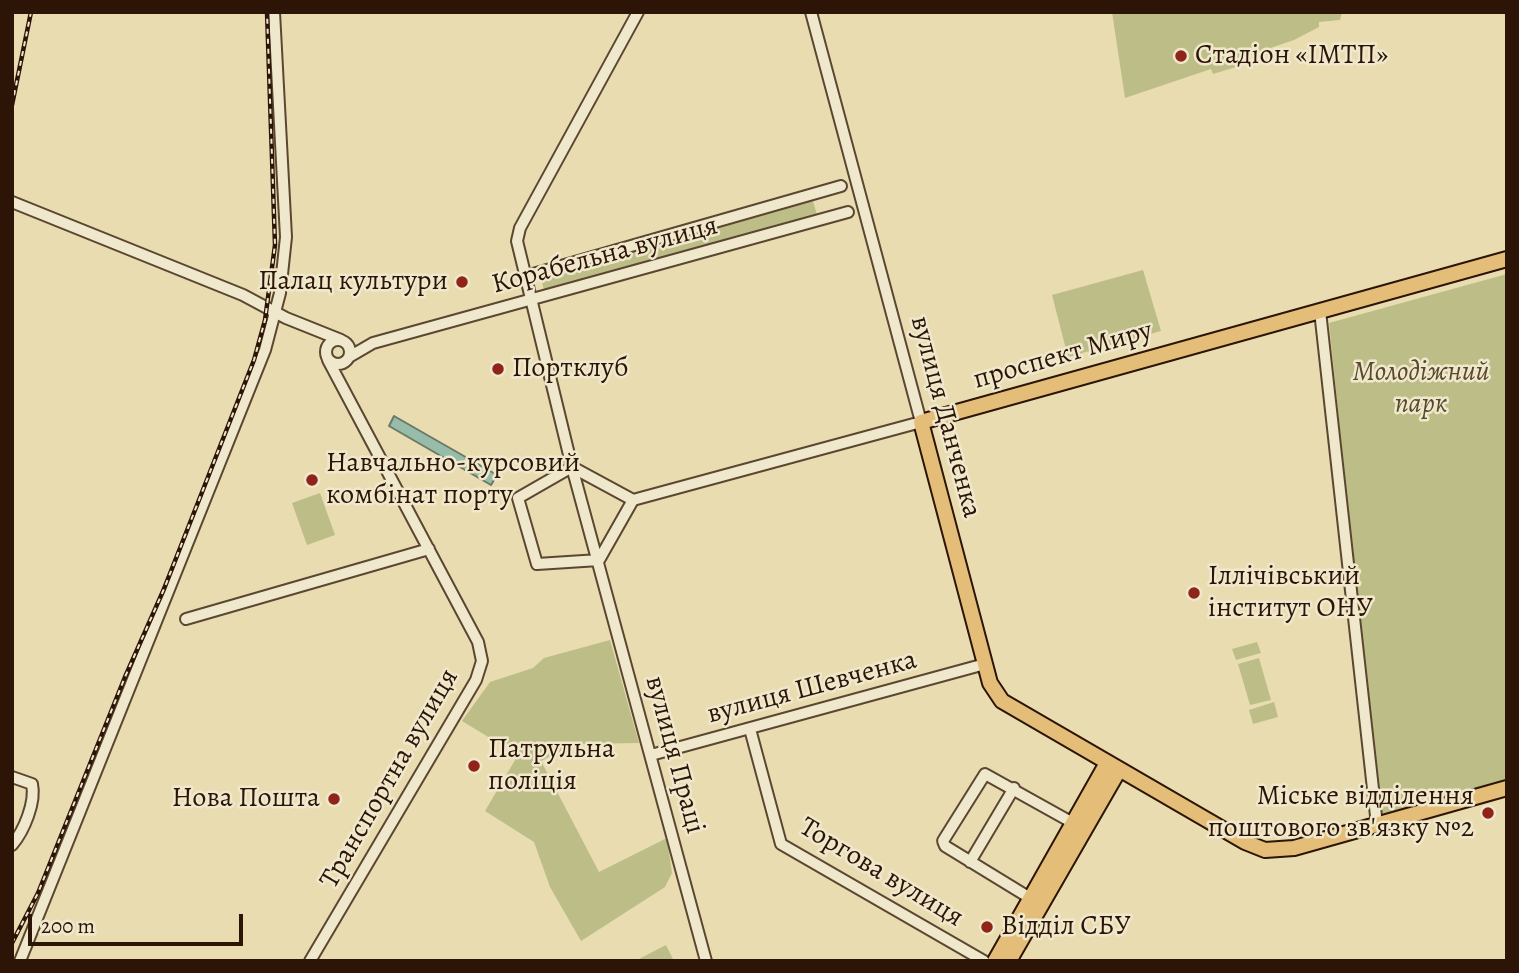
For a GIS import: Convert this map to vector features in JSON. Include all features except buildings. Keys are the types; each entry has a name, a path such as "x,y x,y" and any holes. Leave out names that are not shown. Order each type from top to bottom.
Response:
{"main road":[{"name":"проспект Миру","path":"921,422 1507,259"},
{"name":"вулиця Данченка","path":"921,422 990,683 1002,701 1253,847 1265,850 1294,848 1507,788"},
{"path":"995,961 1073,823 1113,767"},
{"path":"1009,961 1113,767"}],"street":[{"path":"20,961 253,388 275,312 286,237 274,12"},
{"path":"572,467 518,498 537,564 599,560 634,500 572,467 517,235 638,12"},
{"name":"вулиця Данченка","path":"811,12 921,422"},
{"name":"Корабельна вулиця","path":"526,276 841,186"},
{"path":"12,202 243,295 275,312 309,325 343,341 349,348 348,359"},
{"name":"Корабельна вулиця","path":"373,343 848,212"},
{"path":"1320,311 1377,825"},
{"name":"Транспортна вулиця","path":"309,325 317,333 327,358 481,652 480,671 310,961"},
{"path":"343,341 373,343 339,364 327,358 328,344 343,341"},
{"name":"Транспортна вулиця","path":"346,394 348,359"},
{"name":"проспект Миру","path":"634,500 921,422"},
{"name":"вулиця Праці","path":"572,467 706,961"},
{"path":"187,619 429,549"},
{"name":"вулиця Шевченка","path":"651,755 985,664"},
{"name":"Торгова вулиця","path":"750,729 782,844 984,961"},
{"path":"1030,898 943,844 985,774 1073,823"},
{"path":"12,777 32,784 34,792 20,835 12,845"},
{"path":"970,862 1014,788"}],"green space":[{"name":"Стадіон «ІМТП»","path":"1112,12 1342,12 1340,20 1319,22 1319,27 1294,40 1235,60 1236,67 1213,74 1211,69 1125,98"},
{"path":"812,198 818,218 545,294 540,275"},
{"path":"1143,270 1161,331 1068,357 1052,295"},
{"name":"Молодіжний парк","path":"1507,274 1507,783 1391,815 1383,813 1378,805 1329,323"},
{"path":"320,493 335,535 307,545 292,503"},
{"path":"610,640 639,743 575,744 541,761 599,872 667,838 672,873 665,887 581,941 550,887 534,842 485,811 518,755 462,721 490,682 533,668 544,658"},
{"path":"1257,642 1261,653 1236,660 1232,649"},
{"path":"1259,658 1271,700 1250,705 1238,664"},
{"path":"1274,702 1278,717 1253,724 1249,710"},
{"path":"666,945 674,961 635,961"}],"shaded area":[{"path":"394,416 497,475 491,485 389,426"}],"railway":[{"path":"12,105 31,12"},
{"path":"12,943 38,893 125,677 164,589 254,360 265,320 275,245 267,12"}],"place":[{"name":"Стадіон «ІМТП»","path":"1181,56"},
{"name":"Палац культури","path":"462,282"},
{"name":"Портклуб","path":"498,369"},
{"name":"Навчально-курсовий комбінат порту","path":"312,480"},
{"name":"Іллічівський інститут ОНУ","path":"1194,593"},
{"name":"Патрульна поліція","path":"474,766"},
{"name":"Нова Пошта","path":"334,799"},
{"name":"Міське відділення поштового зв'язку №2","path":"1488,813"},
{"name":"Відділ СБУ","path":"987,927"}]}
